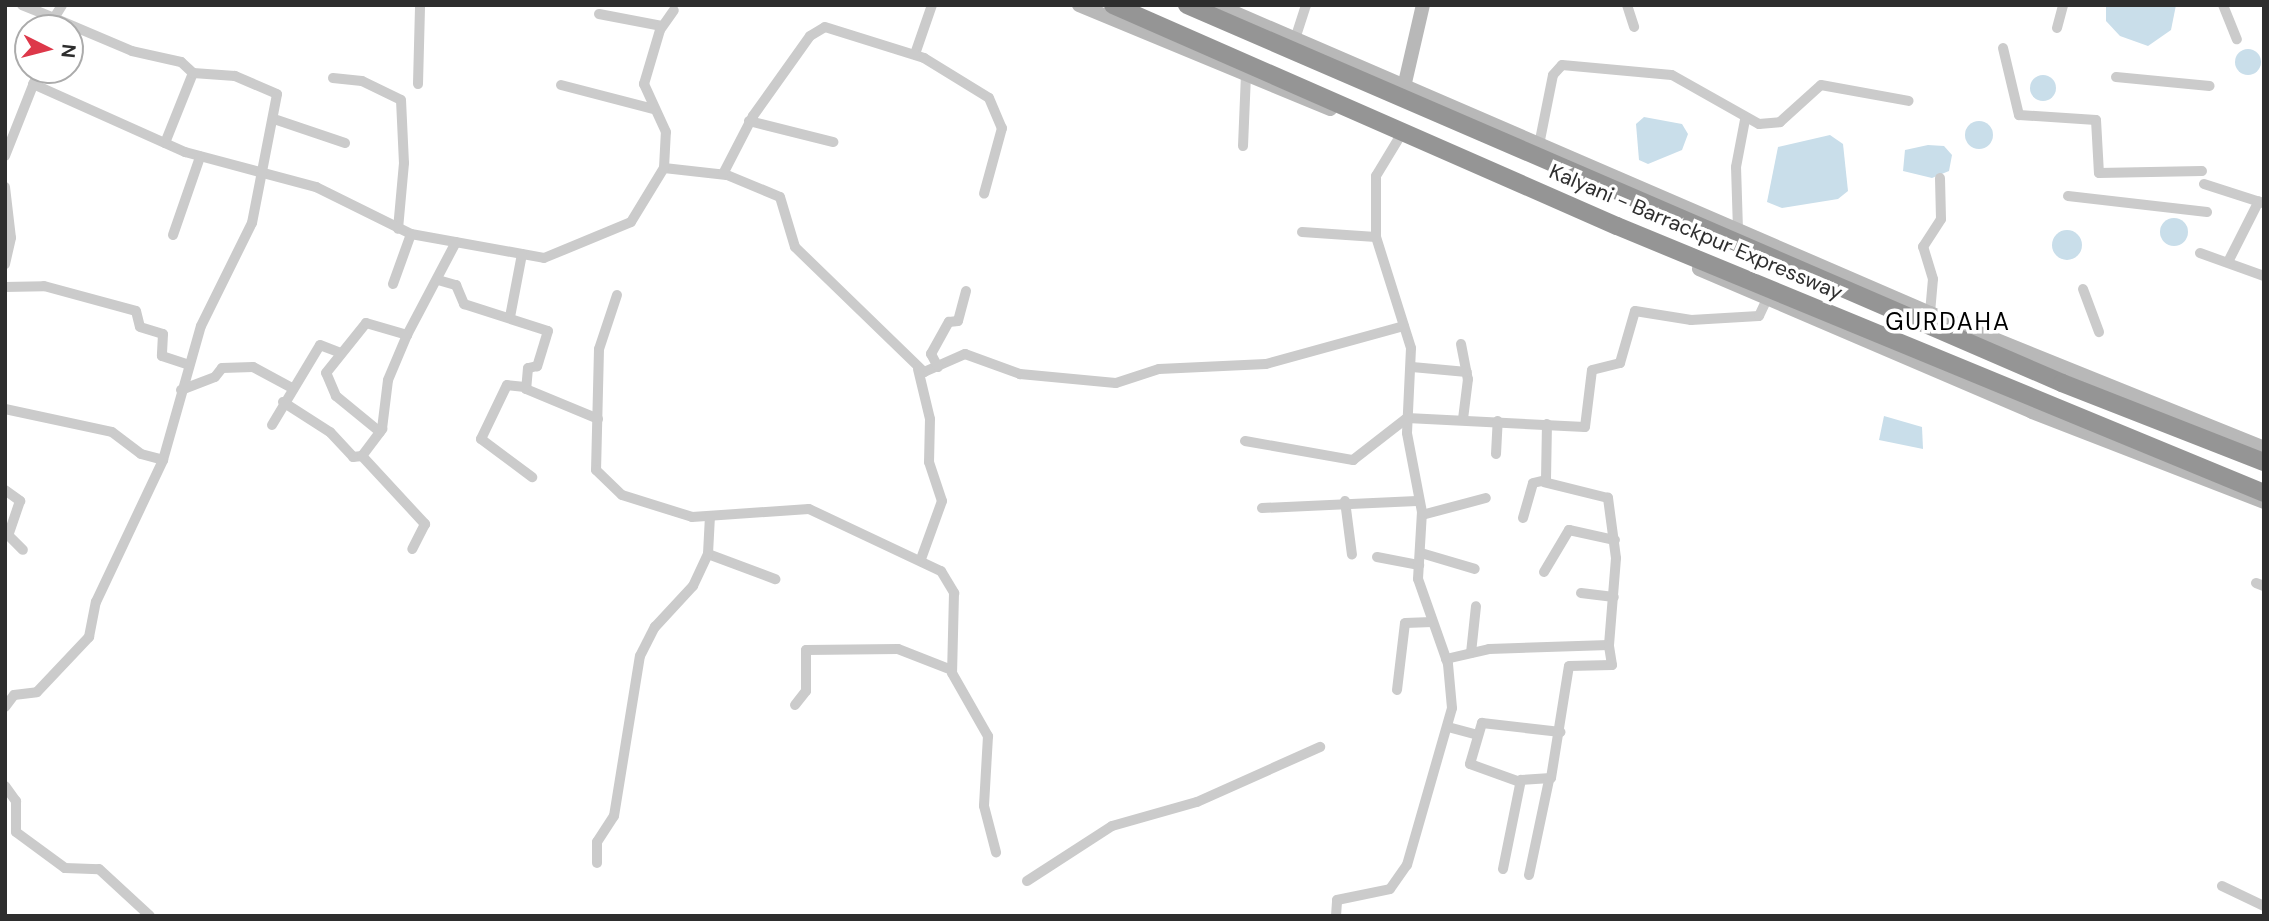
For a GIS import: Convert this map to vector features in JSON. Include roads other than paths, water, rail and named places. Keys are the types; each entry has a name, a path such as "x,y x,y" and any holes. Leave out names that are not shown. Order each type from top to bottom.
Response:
{"highway":[{"name":"Kalyani - Barrackpur Expressway","path":"1112,5 1617,226 2256,494"},
{"name":"Kalyani - Barrackpur Expressway","path":"1187,5 2062,383 2264,462"}],"street":[{"path":"22,5 41,14"},
{"path":"418,84 419,5"},
{"path":"915,54 932,5"},
{"path":"1079,5 1399,138 1767,299 2256,494"},
{"path":"1217,5 1930,313 2264,448"},
{"path":"1295,39 1306,5"},
{"path":"1404,87 1423,5"},
{"path":"1627,5 1634,27"},
{"path":"2057,28 2063,5"},
{"path":"2223,5 2237,39"},
{"path":"5,156 33,84 200,157 265,170 328,192 411,234 522,254 555,257 624,226 664,168 666,132 644,84 662,26 674,10"},
{"path":"599,14 662,26"},
{"path":"723,174 749,121 820,28 915,54 984,94 998,112 1001,136 984,194"},
{"path":"5,707 14,695 37,692 86,642 96,603 163,460 181,390 204,319 249,230 265,170 274,119 275,89 229,75 193,73 176,60 132,51 84,32"},
{"path":"2003,48 2019,115 2096,120 2099,173 2202,171"},
{"path":"1539,145 1553,75 1562,65 1672,75 1745,120 1780,122 1813,88 1832,83 1909,101"},
{"path":"165,143 193,73"},
{"path":"1243,146 1246,74"},
{"path":"2116,77 2210,86"},
{"path":"333,78 362,80 401,100 404,171 398,229"},
{"path":"561,85 654,109"},
{"path":"274,119 345,144"},
{"path":"1738,230 1736,167 1745,120"},
{"path":"749,121 833,142"},
{"path":"1336,916 1337,900 1390,889 1407,865 1448,727 1449,688 1446,659 1432,622 1419,565 1422,514 1417,501 1408,418 1412,367 1404,326 1376,237 1376,176 1399,138"},
{"path":"173,235 200,157"},
{"path":"664,168 723,174 780,197 795,247 849,292 918,369 930,419 929,462 942,500 921,559"},
{"path":"1930,313 1935,296 1923,247 1941,219 1940,178"},
{"path":"2204,184 2261,202 2228,262"},
{"path":"5,187 6,261"},
{"path":"2067,195 2207,212"},
{"path":"1302,232 1376,237"},
{"path":"393,284 411,234"},
{"path":"283,402 331,432 353,457 362,456 380,432 388,380 407,335 456,242"},
{"path":"2200,253 2264,276"},
{"path":"510,317 522,254"},
{"path":"438,280 456,285 464,304 510,317 550,336 537,366 528,368 525,387"},
{"path":"5,287 44,286 136,311 140,327 163,334 162,356 189,365"},
{"path":"2083,289 2099,332"},
{"path":"938,367 930,354 949,322 958,321 966,291"},
{"path":"617,295 599,349 595,466 613,488 659,510 710,516 809,509 921,559 954,589 952,670 988,736 984,806 996,852"},
{"path":"1245,442 1356,460 1408,418 1589,425 1592,370 1619,364 1635,311 1691,320 1759,316 1767,299"},
{"path":"380,432 325,382 341,354 369,322 407,335"},
{"path":"918,369 938,367 965,354 1020,374 1116,383 1159,369 1266,364 1404,326"},
{"path":"272,425 290,387 321,344 341,354"},
{"path":"1461,344 1467,372 1463,419"},
{"path":"181,390 215,377 222,368 241,367 290,387"},
{"path":"1412,367 1467,372"},
{"path":"532,477 481,439 507,385 525,387 598,419"},
{"path":"5,408 112,432 141,454 163,460"},
{"path":"1496,454 1497,421"},
{"path":"1544,482 1546,424"},
{"path":"362,456 425,524 412,549"},
{"path":"1522,518 1533,483 1544,482 1606,495 1615,540 1610,666 1569,666 1560,732 1529,875"},
{"path":"5,490 20,501 8,535 23,550"},
{"path":"1422,514 1486,499"},
{"path":"1262,508 1345,501 1417,501"},
{"path":"1345,501 1352,555"},
{"path":"597,863 597,842 614,816 640,656 655,627 688,594 708,554 710,516"},
{"path":"1544,572 1569,530 1615,540"},
{"path":"1421,553 1475,569"},
{"path":"708,554 775,579"},
{"path":"1377,557 1419,565"},
{"path":"1581,593 1614,597"},
{"path":"1471,653 1476,606"},
{"path":"1397,690 1405,623 1432,622"},
{"path":"795,705 806,691 806,650 898,649 952,670"},
{"path":"1446,659 1471,653 1612,653"},
{"path":"1549,780 1520,782 1470,764 1476,735 1485,722 1560,732"},
{"path":"1448,727 1476,735"},
{"path":"1027,881 1112,826 1196,802 1320,747"},
{"path":"1503,869 1520,782"},
{"path":"5,786 16,801 16,832 65,868 99,869 150,916"},
{"path":"2222,886 2264,906"}],"water":[{"path":"2106,5 2176,5 2171,30 2148,46 2120,36 2106,21"},
{"path":"2248,49 2257,53 2261,62 2257,71 2248,75 2239,71 2235,62 2239,53"},
{"path":"2043,75 2052,79 2056,88 2052,97 2043,101 2034,97 2030,88 2034,79"},
{"path":"1644,117 1682,124 1688,134 1682,150 1648,164 1639,160 1636,124"},
{"path":"1979,121 1989,125 1993,135 1989,145 1979,149 1969,145 1965,135 1969,125"},
{"path":"1830,135 1843,144 1848,191 1838,199 1782,208 1767,202 1778,147"},
{"path":"1928,145 1944,146 1952,155 1949,171 1932,178 1903,171 1905,150"},
{"path":"2174,218 2184,222 2188,232 2184,242 2174,246 2164,242 2160,232 2164,222"},
{"path":"2067,230 2077,235 2082,245 2077,255 2067,260 2057,255 2052,245 2057,235"},
{"path":"1884,416 1922,427 1923,449 1879,440"}],"district":[{"name":"GURDAHA","path":"1948,322"}]}
